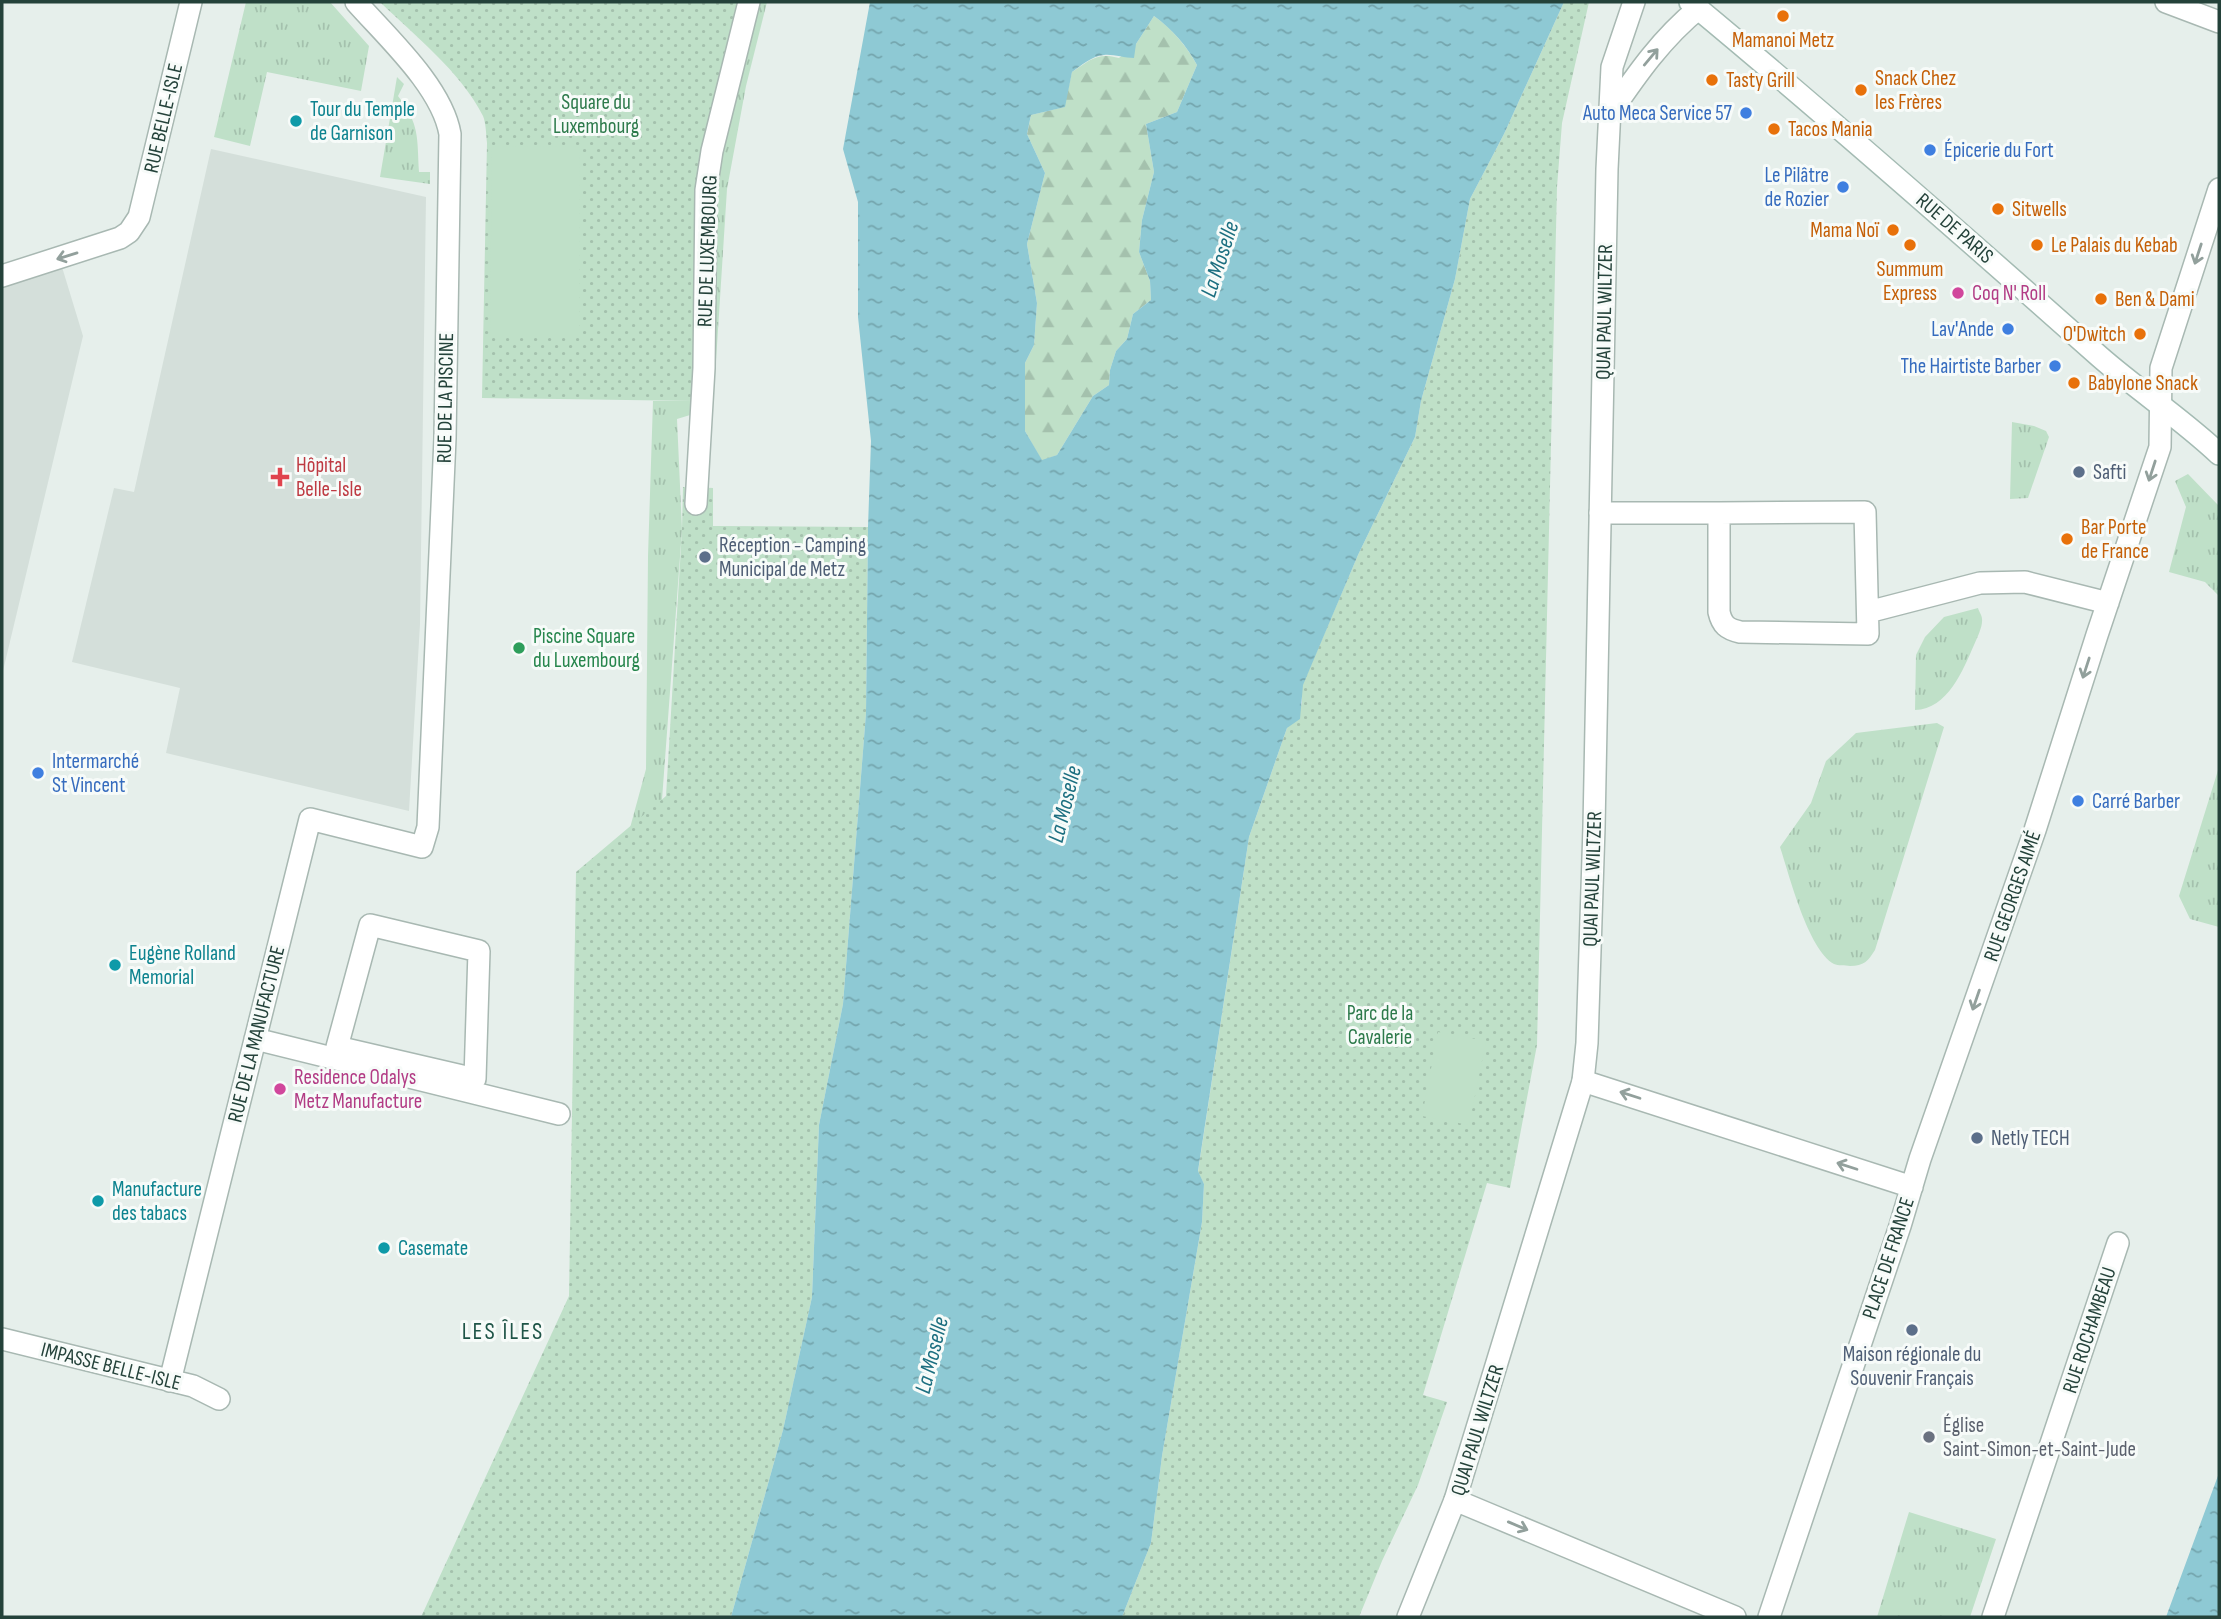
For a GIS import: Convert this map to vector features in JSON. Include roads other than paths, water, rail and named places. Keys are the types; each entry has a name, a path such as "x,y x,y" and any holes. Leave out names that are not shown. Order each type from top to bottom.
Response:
{"street":[{"name":"RUE BELLE-ISLE","path":"2,276 93,248 129,232 139,217 191,2"},
{"name":"RUE DE LA PISCINE","path":"356,2 433,91 448,120 450,134 444,460 428,827"},
{"name":"RUE DE LUXEMBOURG","path":"696,504 704,368 706,190 712,151 749,2"},
{"name":"QUAI PAUL WILTZER","path":"1408,1617 1455,1500 1583,1081 1587,1043 1594,827 1606,207 1612,67 1634,2"},
{"path":"2166,2 2219,22"},
{"path":"1611,112 1663,41 1699,4"},
{"name":"RUE DE PARIS","path":"1699,4 2120,374 2193,429 2219,454"},
{"name":"RUE GEORGES AIMÉ","path":"1912,1187 2035,830 2160,447 2159,404 2164,359 2219,189"},
{"path":"1600,513 1865,512 1868,634 1729,630 1722,623 1719,612 1719,513"},
{"path":"1868,612 1980,583 2025,582 2108,603"},
{"name":"RUE DE LA MANUFACTURE","path":"170,1381 310,819 422,847 428,827"},
{"path":"370,925 479,951 475,1079 337,1047 370,925"},
{"path":"255,1039 559,1114"},
{"name":"PLACE DE FRANCE","path":"1583,1081 1912,1187 1769,1617"},
{"name":"RUE ROCHAMBEAU","path":"1993,1617 2118,1243"},
{"name":"IMPASSE BELLE-ISLE","path":"2,1339 193,1386 219,1399"},
{"path":"1455,1500 1735,1617"}],"water":[{"name":"La Moselle","path":"870,2 1564,2 1504,134 1470,199 1455,279 1421,401 1415,437 1358,555 1303,685 1300,719 1287,728 1249,837 1198,1171 1204,1184 1202,1222 1162,1456 1151,1543 1122,1617 731,1617 783,1430 812,1297 819,1125 843,1004 866,713 871,441 858,317 858,202 843,149","holes":["1154,16 1173,32 1197,65 1177,112 1146,124 1154,172 1142,220 1139,252 1150,281 1151,300 1133,314 1127,339 1116,351 1109,385 1093,396 1057,455 1042,460 1025,431 1025,363 1034,345 1037,303 1027,244 1045,173 1027,134 1031,115 1065,107 1072,72 1091,59 1107,55 1134,58 1136,44"]},
{"path":"2219,1473 2219,1617 2166,1617"}],"place":[{"name":"Mamanoi Metz","path":"1783,16"},
{"name":"Tasty Grill","path":"1712,80"},
{"name":"Snack Chez les Frères","path":"1861,90"},
{"name":"Auto Meca Service 57","path":"1746,113"},
{"name":"Tour du Temple de Garnison","path":"296,121"},
{"name":"Tacos Mania","path":"1774,129"},
{"name":"Épicerie du Fort","path":"1930,150"},
{"name":"Le Pilâtre de Rozier","path":"1843,187"},
{"name":"Sitwells","path":"1998,209"},
{"name":"Mama Noï","path":"1893,230"},
{"name":"Summum Express","path":"1910,245"},
{"name":"Le Palais du Kebab","path":"2037,245"},
{"name":"Coq N' Roll","path":"1958,293"},
{"name":"Ben & Dami","path":"2101,299"},
{"name":"Lav'Ande","path":"2008,329"},
{"name":"O'Dwitch","path":"2140,334"},
{"name":"The Hairtiste Barber","path":"2055,366"},
{"name":"Babylone Snack","path":"2074,383"},
{"name":"Safti","path":"2079,472"},
{"name":"Hôpital Belle-Isle","path":"280,477"},
{"name":"Bar Porte de France","path":"2067,539"},
{"name":"Réception - Camping Municipal de Metz","path":"705,557"},
{"name":"Piscine Square du Luxembourg","path":"519,648"},
{"name":"Intermarché St Vincent","path":"38,773"},
{"name":"Carré Barber","path":"2078,801"},
{"name":"Eugène Rolland Memorial","path":"115,965"},
{"name":"Residence Odalys Metz Manufacture","path":"280,1089"},
{"name":"Netly TECH","path":"1977,1138"},
{"name":"Manufacture des tabacs","path":"98,1201"},
{"name":"Casemate","path":"384,1248"},
{"name":"Maison régionale du Souvenir Français","path":"1912,1330"},
{"name":"Église Saint-Simon-et-Saint-Jude","path":"1929,1437"}],"district":[{"name":"LES ÎLES","path":"503,1331"}],"park label":[{"name":"Square du Luxembourg","path":"596,114"},
{"name":"Parc de la Cavalerie","path":"1380,1025"}]}
